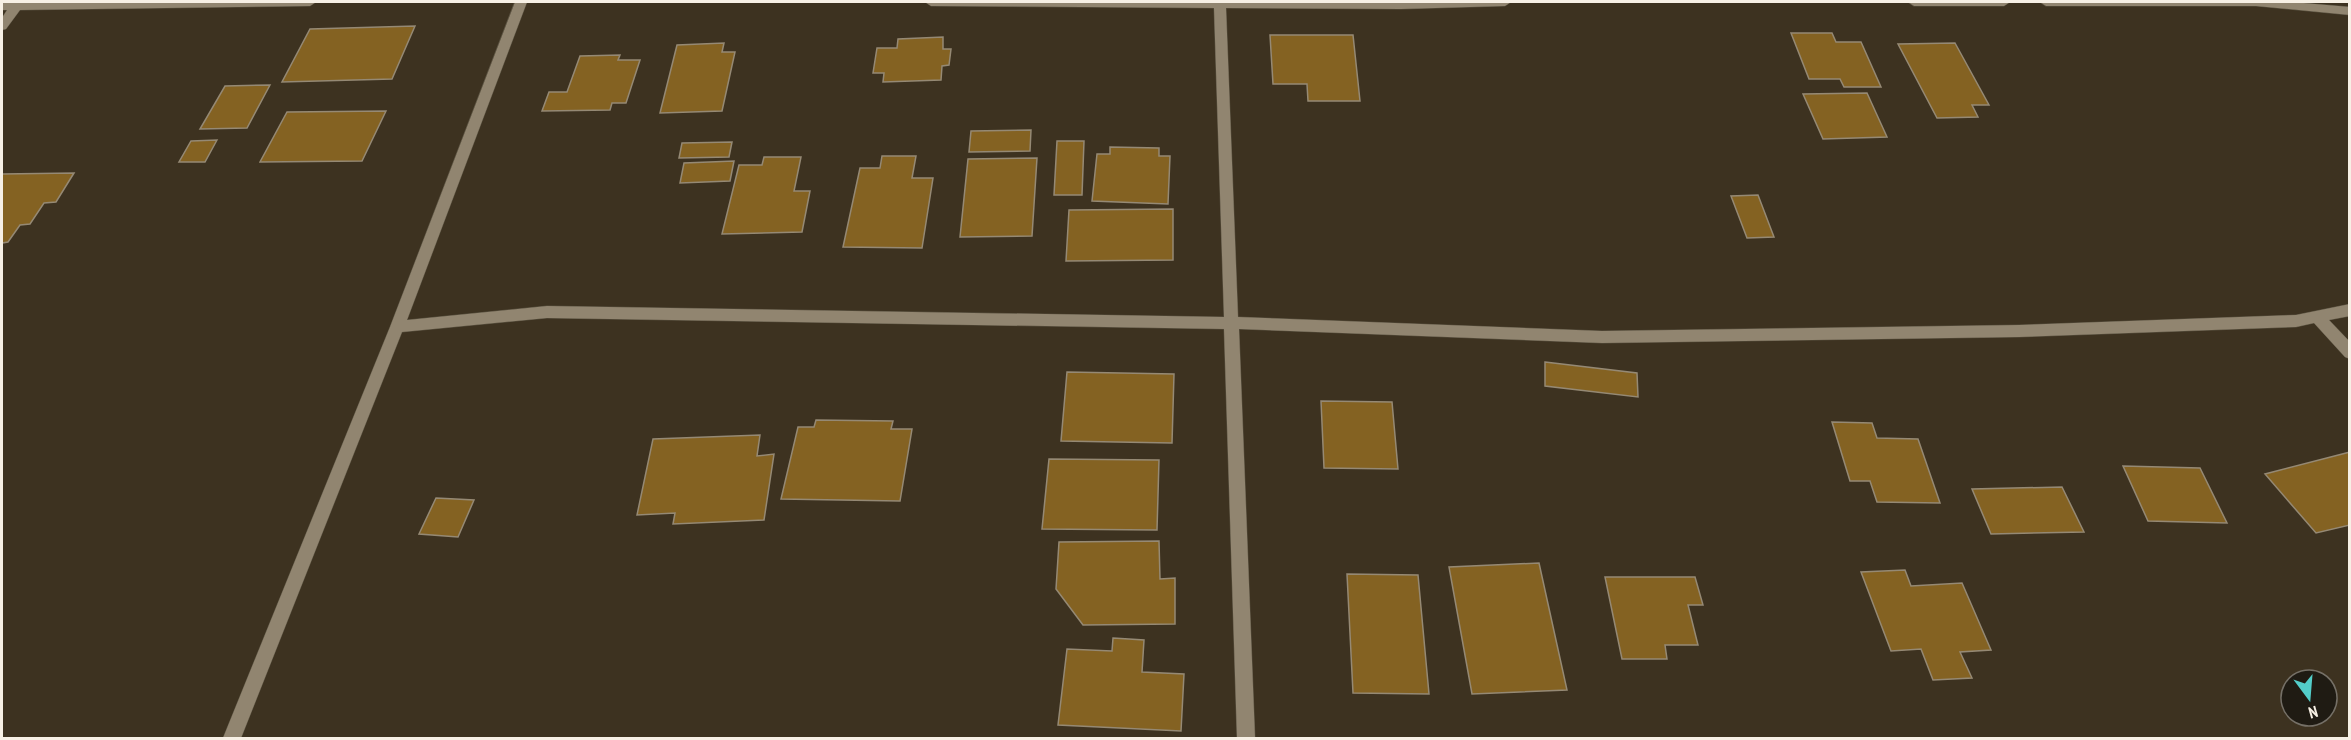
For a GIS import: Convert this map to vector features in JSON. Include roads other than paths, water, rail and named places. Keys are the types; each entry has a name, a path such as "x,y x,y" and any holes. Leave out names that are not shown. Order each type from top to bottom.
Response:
{"street":[{"path":"2,6 17,4 310,2"},
{"path":"232,738 397,327 520,2"},
{"path":"931,2 1401,5 1505,2"},
{"path":"1914,2 2004,2"},
{"path":"2046,2 2232,2 2349,11"},
{"path":"2,26 17,4"},
{"path":"1220,4 1246,738"},
{"path":"397,327 547,312 1231,323 1602,337 2019,331 2296,321 2349,310"},
{"path":"2317,316 2349,353"}]}
